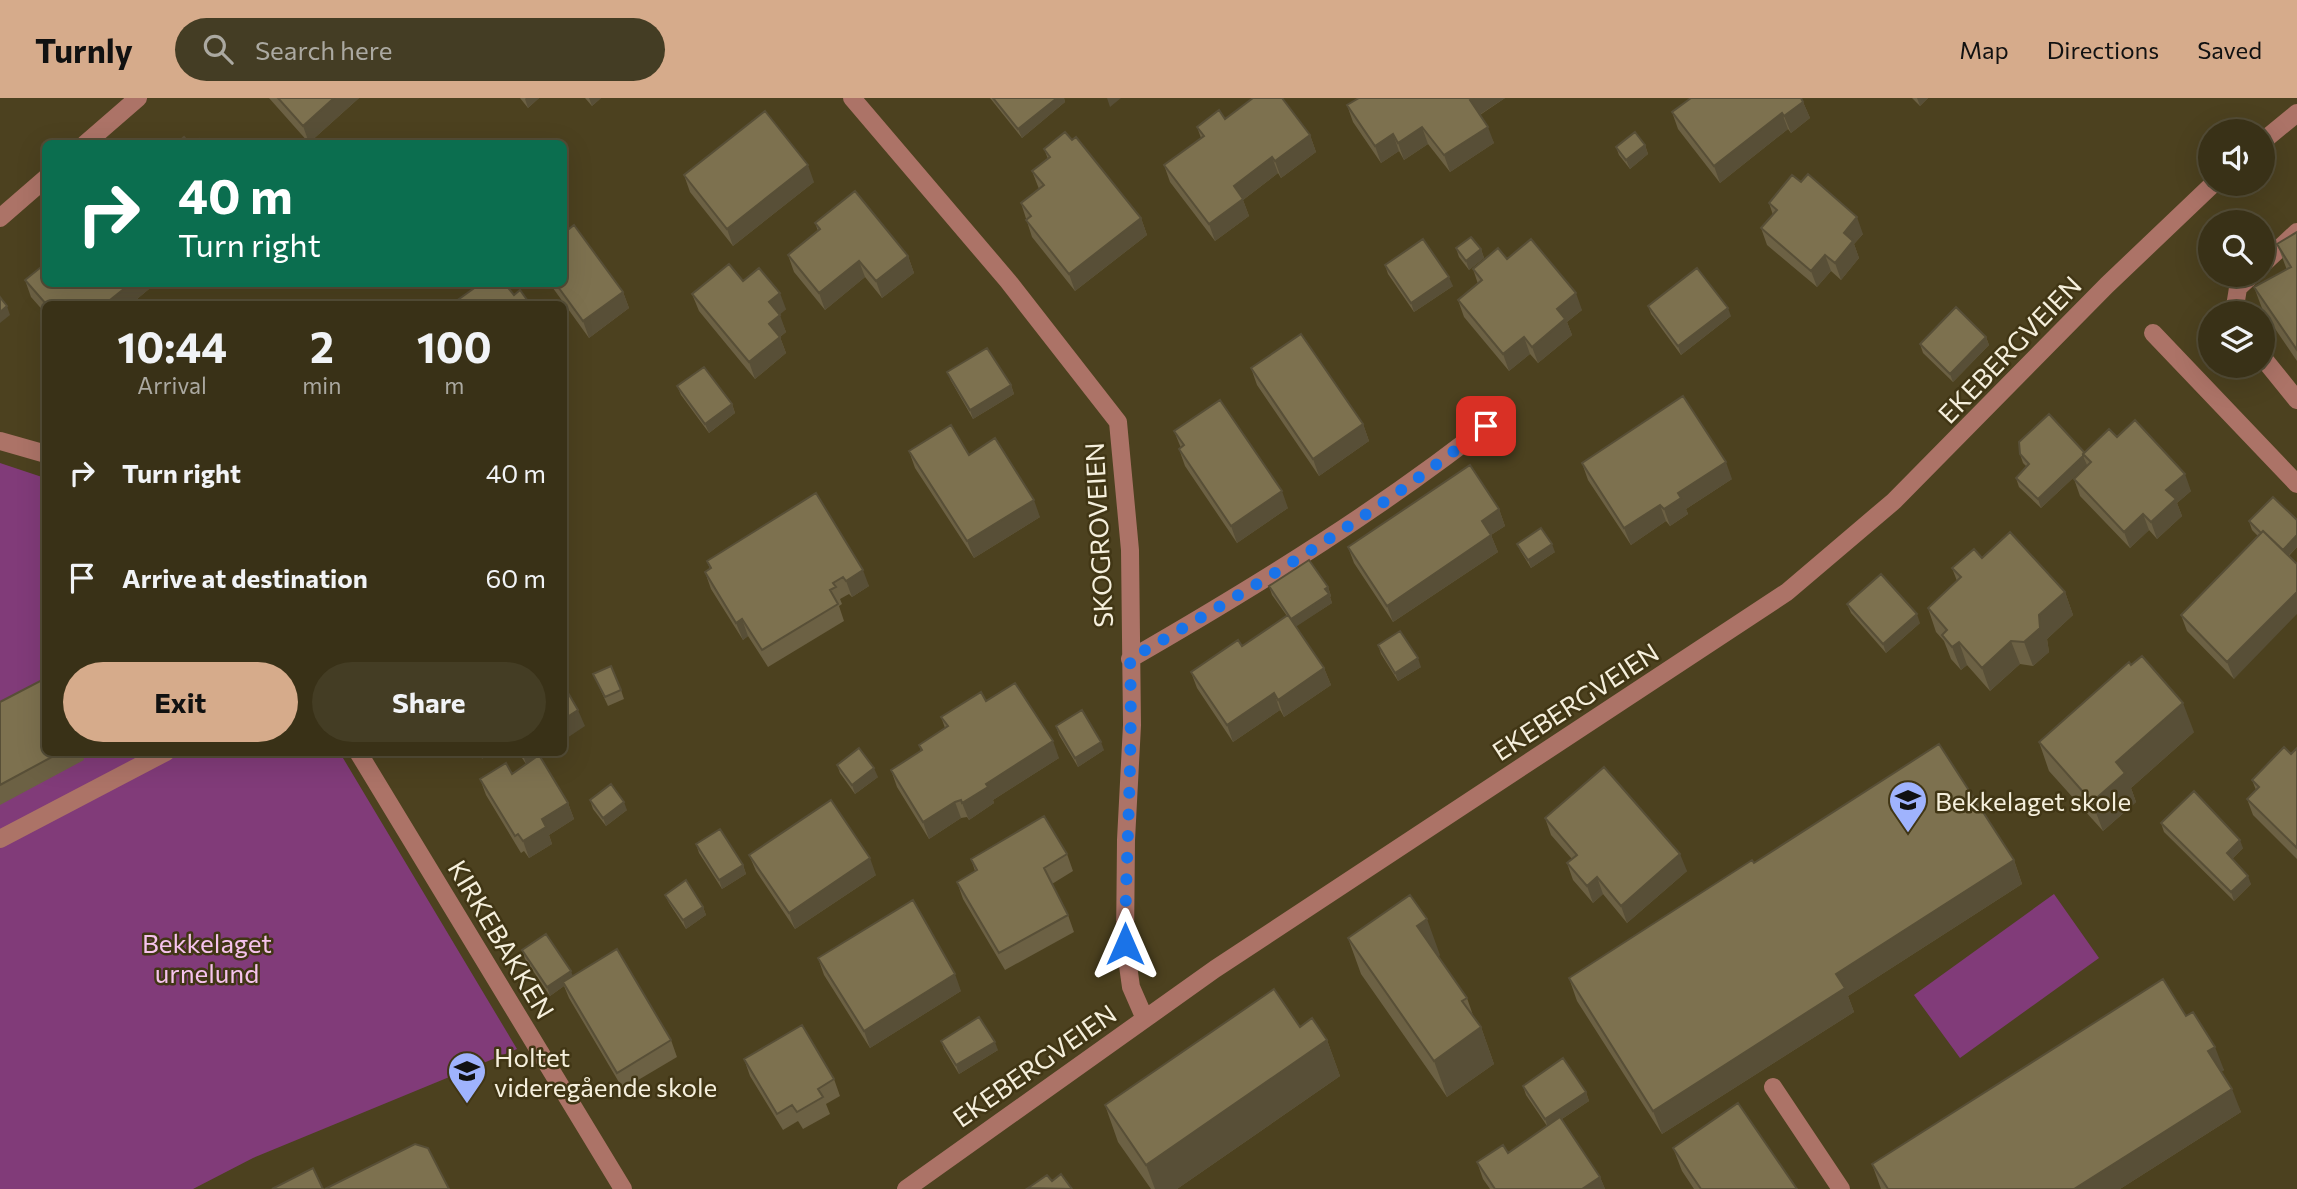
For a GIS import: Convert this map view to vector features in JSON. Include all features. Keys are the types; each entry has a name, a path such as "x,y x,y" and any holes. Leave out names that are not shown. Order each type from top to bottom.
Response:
{"street":[{"path":"90,140 138,98"},
{"name":"SKOGROVEIEN","path":"855,99 1008,281 1118,422 1130,550 1132,725 1126,840 1125,944 1131,987 1145,1019"},
{"path":"2275,131 2297,113"},
{"path":"0,218 42,181"},
{"name":"EKEBERGVEIEN","path":"906,1189 1226,962 1787,592 1894,501 2106,285 2200,196"},
{"path":"2275,253 2297,232"},
{"path":"2153,333 2297,484"},
{"path":"2275,373 2297,400"},
{"path":"1130,659 1223,606 1430,471 1505,411"},
{"path":"0,442 42,453"},
{"path":"0,839 158,756"},
{"name":"KIRKEBAKKEN","path":"360,756 623,1189"},
{"path":"1773,1087 1841,1189"}],"green space":[{"name":"Bekkelaget urnelund","path":"0,463 42,477 42,756 342,756 517,1049 253,1158 193,1189 0,1189"},
{"path":"2054,894 2099,958 1960,1058 1914,995"}],"building":[{"path":"278,98 334,98 303,126"},
{"path":"993,98 1057,98 1018,129"},
{"path":"1253,98 1282,98 1310,135 1275,161 1272,157 1234,186 1243,199 1209,224 1164,165 1204,136 1197,127 1219,110 1225,119"},
{"path":"1359,98 1473,98 1470,100 1488,127 1444,155 1422,127 1398,143 1393,134 1375,146 1347,105"},
{"path":"1691,98 1801,98 1803,102 1784,116 1782,113 1714,166 1672,112"},
{"path":"765,111 808,165 727,229 684,175"},
{"path":"1065,132 1072,140 1076,137 1141,218 1069,274 1026,220 1031,216 1021,203 1044,185 1032,171 1050,157 1044,149"},
{"path":"1635,132 1645,145 1626,160 1616,147"},
{"path":"1808,174 1857,217 1844,233 1853,241 1835,263 1825,255 1811,271 1761,228 1777,210 1769,203 1792,175 1801,182"},
{"path":"855,191 908,256 876,281 859,261 819,293 788,255 820,229 815,223"},
{"path":"574,225 623,292 583,321 558,287 567,287 567,231"},
{"path":"2297,232 2297,350 2275,318 2275,301 2264,301 2254,287 2275,287 2275,276 2291,267 2277,244"},
{"path":"1471,237 1481,249 1466,261 1456,248"},
{"path":"1423,239 1449,277 1411,303 1385,265"},
{"path":"1531,239 1576,293 1557,309 1565,319 1532,347 1524,337 1503,354 1458,300 1482,280 1473,269 1498,248 1507,259"},
{"path":"729,264 743,281 759,268 780,293 769,302 780,315 769,324 780,337 749,362 692,294"},
{"path":"42,266 42,287 126,287 109,301 43,301 25,280"},
{"path":"1697,268 1728,308 1678,346 1648,306"},
{"path":"476,287 507,287 514,295 520,290 528,301 456,301"},
{"path":"0,297 7,306 0,312"},
{"path":"1956,307 1986,337 1950,374 1920,344"},
{"path":"1301,334 1363,424 1313,459 1251,368"},
{"path":"987,348 1011,385 970,410 947,372"},
{"path":"704,367 732,404 705,424 677,386"},
{"path":"1683,396 1726,462 1678,493 1681,498 1664,509 1660,505 1624,528 1582,463"},
{"path":"1220,400 1282,491 1231,526 1179,449 1184,445 1174,431"},
{"path":"2049,414 2084,452 2038,499 2016,478 2029,464 2020,454 2019,442"},
{"path":"2135,420 2185,474 2166,490 2176,499 2151,522 2143,514 2124,532 2074,479 2091,462 2083,454 2109,429 2117,437"},
{"path":"951,425 969,455 995,438 1034,500 967,541 909,451"},
{"path":"1470,465 1499,509 1482,521 1491,535 1387,606 1348,547"},
{"path":"816,493 863,570 846,581 843,577 833,583 836,587 830,590 838,604 762,650 742,619 736,623 705,572 711,568 707,561"},
{"path":"2273,497 2297,520 2297,535 2283,550 2249,521"},
{"path":"1541,528 1552,544 1528,560 1517,544"},
{"path":"2263,531 2297,564 2297,592 2227,662 2181,615"},
{"path":"2010,532 2065,592 2039,615 2040,628 2024,642 2011,641 1982,668 1959,642 1952,647 1942,635 1947,630 1928,608 1961,577 1952,568 1974,549 1982,558"},
{"path":"1309,560 1328,587 1325,589 1329,594 1291,619 1269,586"},
{"path":"1881,574 1917,614 1883,644 1847,604"},
{"path":"1288,615 1324,668 1278,700 1274,693 1227,725 1191,672 1238,640 1242,646"},
{"path":"1400,631 1418,658 1395,673 1378,645"},
{"path":"2142,656 2183,703 2116,762 2125,773 2092,802 2039,742 2129,662 2131,665"},
{"path":"611,666 621,690 605,697 593,674"},
{"path":"42,680 42,756 54,756 0,785 0,702"},
{"path":"1015,683 1053,741 986,784 988,787 962,803 961,800 955,802 923,822 891,770 922,750 919,745 948,726 941,717 981,692 986,701"},
{"path":"567,691 578,710 567,717"},
{"path":"1082,710 1101,742 1075,758 1056,726"},
{"path":"1939,744 2014,860 1836,974 1845,988 1653,1111 1569,978"},
{"path":"2284,747 2291,754 2297,748 2297,848 2247,799 2259,787 2252,780"},
{"path":"859,748 874,768 852,785 837,765"},
{"path":"540,756 568,803 542,819 546,827 523,841 518,834 515,836 480,779 506,763 512,774"},
{"path":"1604,767 1680,854 1621,906 1597,877 1587,886 1567,863 1577,855 1545,818"},
{"path":"611,784 624,802 603,818 590,800"},
{"path":"2194,791 2240,840 2227,853 2248,876 2231,892 2161,823"},
{"path":"831,800 870,858 789,913 749,855"},
{"path":"1044,816 1067,854 1044,868 1068,915 999,953 957,882 977,870 971,859"},
{"path":"720,829 743,865 719,880 696,844"},
{"path":"686,880 703,907 683,920 665,895"},
{"path":"1410,895 1427,919 1417,926 1467,998 1462,1001 1481,1027 1434,1061 1348,938"},
{"path":"913,900 955,974 864,1031 818,958"},
{"path":"546,934 571,971 547,987 522,950"},
{"path":"617,949 671,1040 617,1073 563,982"},
{"path":"2163,979 2186,1016 2193,1012 2215,1047 2208,1051 2232,1089 2074,1189 1888,1189 1872,1164"},
{"path":"1274,989 1300,1027 1312,1018 1327,1040 1146,1165 1105,1105"},
{"path":"979,1017 995,1042 956,1065 941,1041"},
{"path":"802,1025 834,1079 818,1089 823,1097 797,1112 792,1105 777,1114 744,1059"},
{"path":"1563,1058 1586,1092 1545,1119 1523,1086"},
{"path":"1738,1103 1797,1189 1701,1189 1673,1148"},
{"path":"1560,1117 1600,1177 1582,1189 1495,1189 1477,1162 1503,1145 1508,1153"},
{"path":"415,1144 428,1148 449,1189 325,1189"},
{"path":"313,1168 323,1189 272,1189"},
{"path":"1061,1174 1072,1189 1028,1188 1047,1175 1052,1181"}],"place":[{"name":"Bekkelaget skole","path":"1908,834"},
{"name":"Holtet videregående skole","path":"467,1105"}],"route":[{"path":"1125,944 1126,840 1132,725 1130,659 1223,606 1430,471 1486,426"}]}
